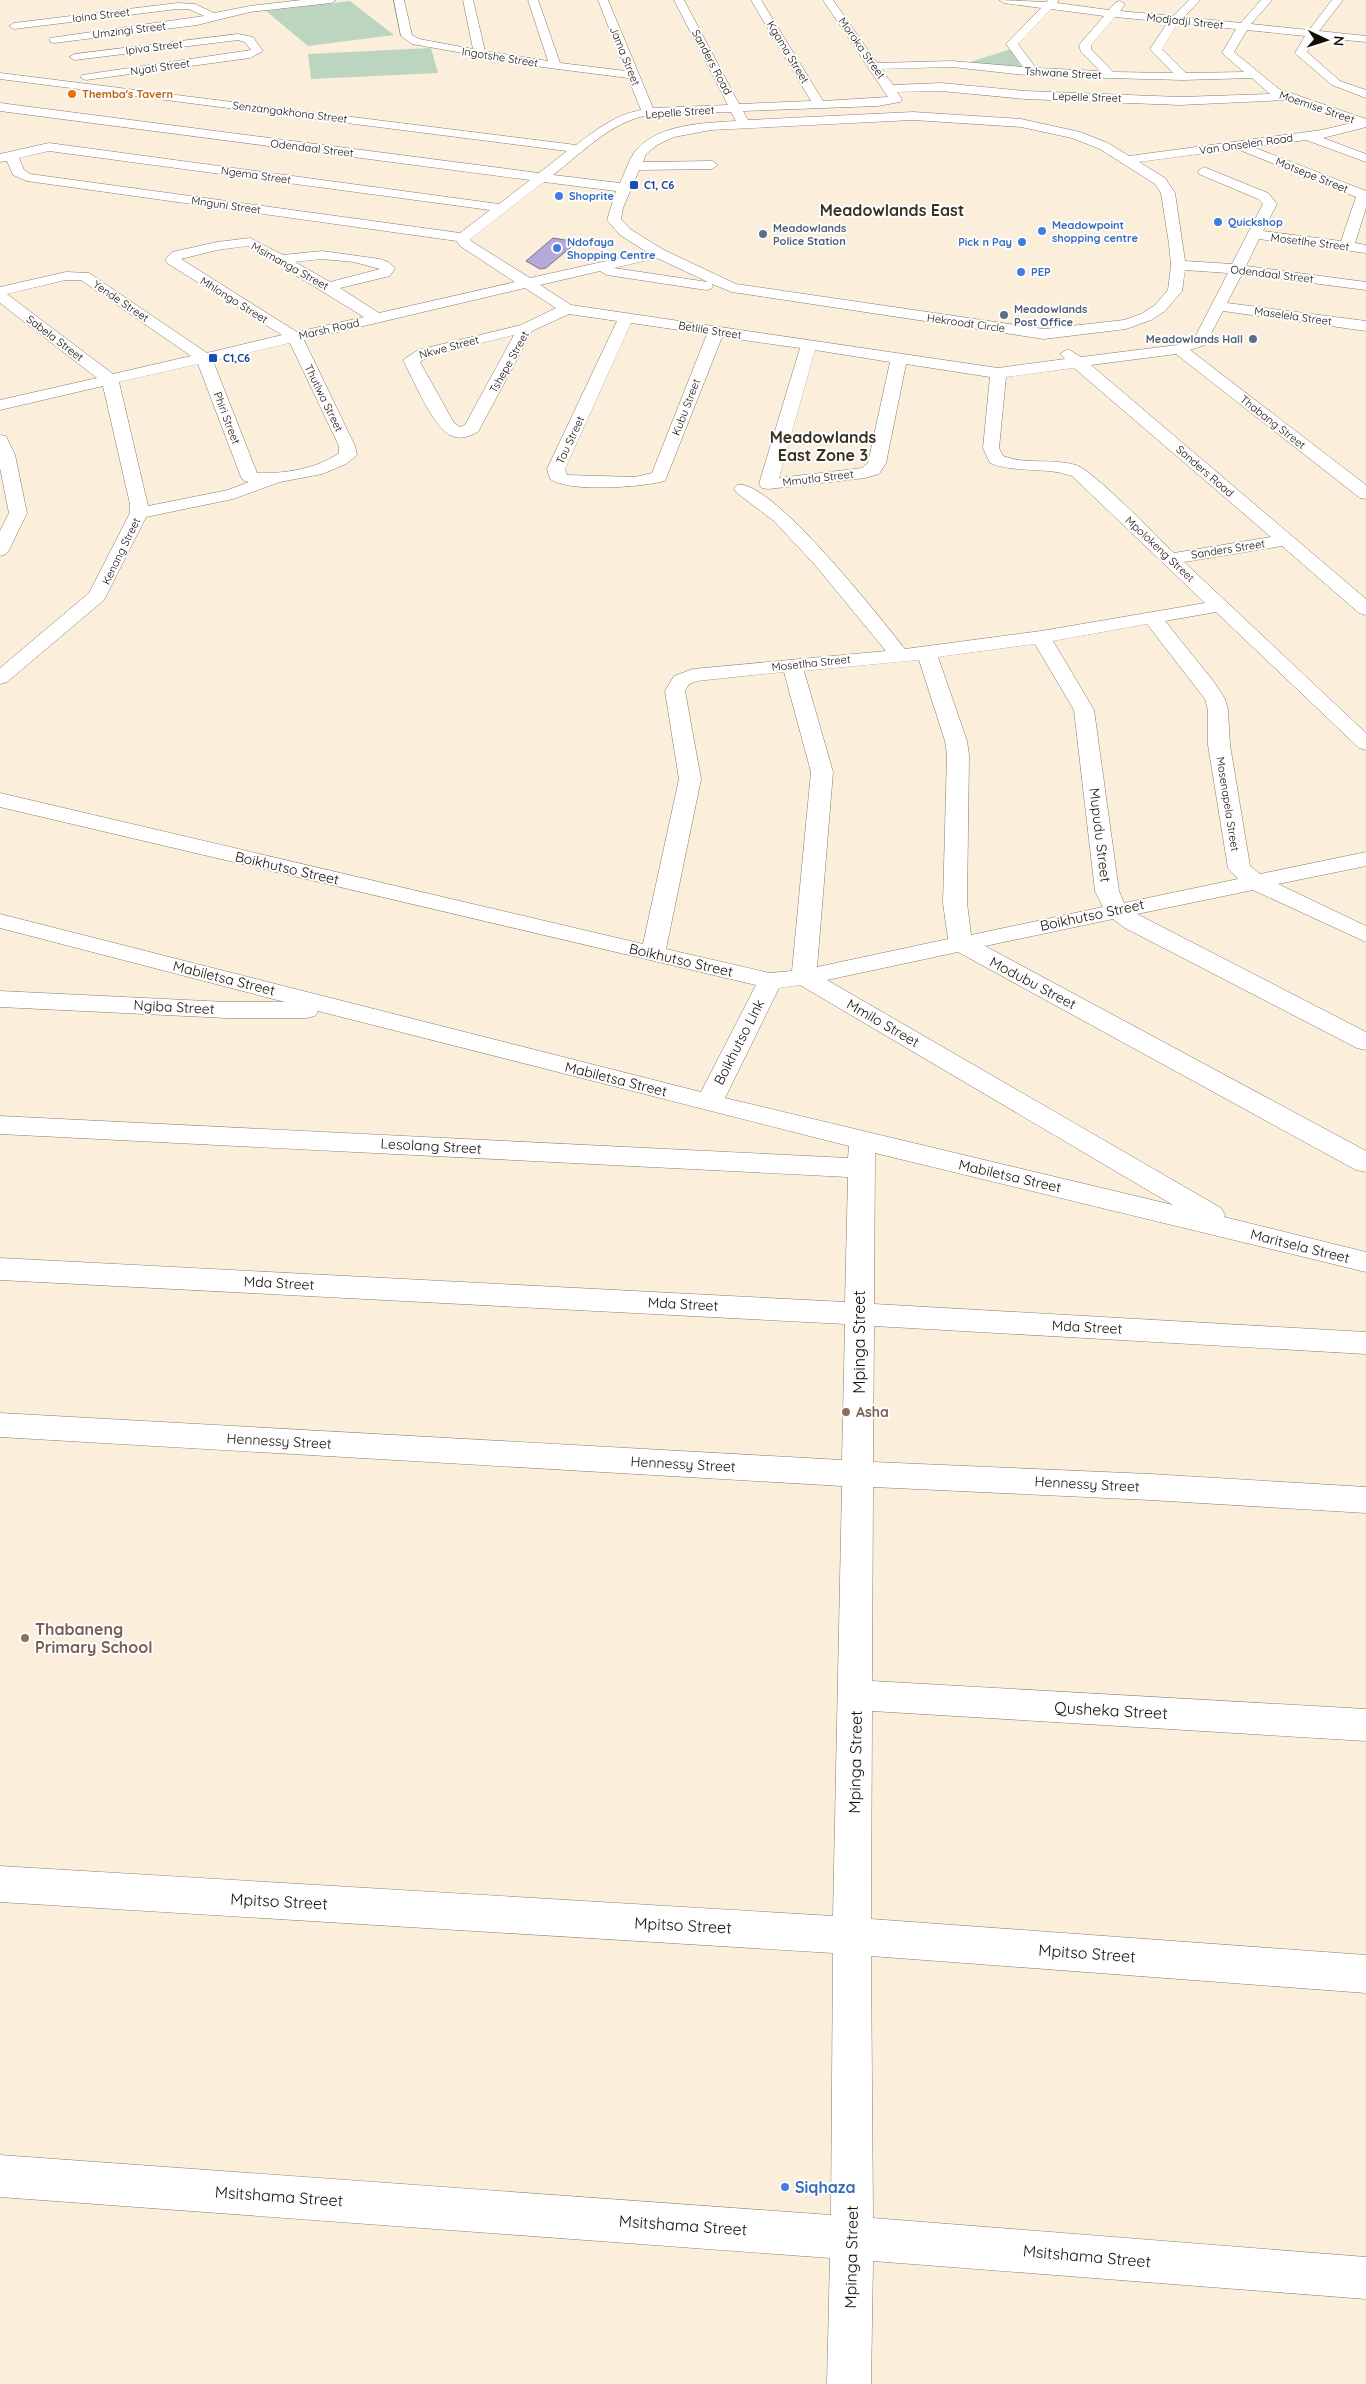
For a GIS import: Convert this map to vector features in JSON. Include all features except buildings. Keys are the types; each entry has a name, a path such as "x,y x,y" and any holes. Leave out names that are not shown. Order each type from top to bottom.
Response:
{"street":[{"name":"Umzingi Street","path":"54,40 208,19 257,8 331,0"},
{"name":"Ingotshe Street","path":"399,0 408,39 416,42 480,54 633,75"},
{"path":"468,0 480,54"},
{"path":"533,0 556,65"},
{"name":"Jama Street","path":"603,0 648,112"},
{"name":"Sanders Road","path":"679,0 744,124"},
{"name":"Kgama Street","path":"756,0 819,104"},
{"name":"Moroka Street","path":"828,0 893,93"},
{"name":"Modjadji Street","path":"1004,0 1051,3 1110,13 1366,39"},
{"path":"1110,76 1085,47 1089,39 1110,13 1125,0"},
{"path":"1183,77 1156,49 1175,20 1195,0"},
{"name":"Moemise Street","path":"1267,0 1243,26 1228,50 1252,75 1270,90 1285,97 1366,124"},
{"path":"1338,0 1312,33 1300,53 1336,83 1366,94"},
{"path":"1034,72 1012,44 1051,3"},
{"name":"Ioina Street","path":"14,26 189,6 208,19"},
{"path":"0,24 14,26 66,46 72,72 46,92"},
{"name":"Ipiva Street","path":"72,72 232,37 249,38 257,52 250,55"},
{"name":"Nyati Street","path":"72,72 250,55"},
{"name":"Tshwane Street","path":"875,66 952,64 1034,72 1110,76 1183,77 1252,75"},
{"name":"Senzangakhona Street","path":"0,76 72,72 579,149"},
{"name":"Lepelle Street","path":"542,178 613,123 629,116 648,112 892,101 893,93 941,87 1025,95 1180,100 1285,97"},
{"path":"0,115 6,108 29,100"},
{"name":"Odendaal Street","path":"6,108 624,188"},
{"name":"Hekroodt Circle","path":"913,116 1032,125 1085,138 1126,160 1160,181 1165,187 1172,219 1178,265 1175,291 1160,308 1146,317 1126,324 1108,328 1044,334 744,291 717,282 659,253 625,232 616,223 614,218 624,188 645,147 670,134 702,127 744,124 913,116"},
{"name":"Van Onselen Road","path":"1126,160 1307,136 1366,124"},
{"path":"154,138 170,129"},
{"path":"1307,136 1366,158"},
{"name":"Motsepe Street","path":"1239,145 1364,196 1346,246"},
{"name":"Ngema Street","path":"6,157 44,147 502,208"},
{"path":"122,156 138,147"},
{"name":"Mnguni Street","path":"6,157 18,172 27,177 463,238"},
{"path":"634,166 712,165"},
{"name":"Betlile Street","path":"463,238 472,248 567,309 998,373 1179,349 1200,342 1220,306 1236,269 1270,204 1268,199 1204,171"},
{"path":"463,238 542,178"},
{"name":"Mosetlhe Street","path":"1254,234 1366,249"},
{"name":"Msimanga Street","path":"173,262 173,258 181,254 244,242 254,244 328,287 376,318"},
{"name":"Marsh Road","path":"8,403 659,253"},
{"path":"282,260 323,255 373,262 388,268 385,273 328,287"},
{"name":"Mhlongo Street","path":"173,262 295,337"},
{"name":"Odendaal Street","path":"1178,265 1236,269 1366,286"},
{"path":"600,267 606,270 744,291"},
{"path":"574,273 644,276"},
{"name":"Yende Street","path":"0,291 66,276 84,276 204,358"},
{"name":"Sabela Street","path":"0,296 110,380"},
{"name":"Maselela Street","path":"1220,306 1366,326"},
{"name":"Tshepe Street","path":"467,433 472,428 526,328 567,309"},
{"name":"Tau Street","path":"626,317 556,469 556,475 563,480 652,480"},
{"name":"Nkwe Street","path":"467,433 456,432 447,426 411,360 424,353 526,328"},
{"name":"Kubu Street","path":"652,480 658,478 716,331"},
{"name":"Sanders Road","path":"1044,334 1366,609"},
{"name":"Thutlwa Street","path":"277,478 326,466 344,459 349,453 295,337"},
{"path":"808,344 757,487 768,508 780,517 822,561 899,654"},
{"name":"Thabang Street","path":"1179,349 1366,494"},
{"name":"Phiri Street","path":"204,358 250,477 262,479 277,478"},
{"name":"Mmutla Street","path":"757,487 865,473 873,470 877,463 899,358"},
{"name":"Mpolokeng Street","path":"998,373 991,448 996,459 1008,463 1057,467 1078,472 1366,744"},
{"name":"Kenang Street","path":"0,678 97,596 139,513 139,504 110,380"},
{"path":"0,389 8,403"},
{"path":"0,550 18,513 2,451"},
{"path":"139,513 233,494 277,478"},
{"name":"Sanders Street","path":"1170,559 1286,540"},
{"name":"Mosetlha Street","path":"653,954 690,779 676,688 681,680 693,675 899,654 927,653 1040,637 1219,606"},
{"name":"Mosenapela Street","path":"1152,618 1216,699 1219,745 1239,868 1255,882 1366,935"},
{"name":"Mupudu Street","path":"1040,637 1084,710 1107,891 1116,910"},
{"path":"927,653 956,741 958,755 955,903 960,943"},
{"path":"792,665 822,772 804,977"},
{"name":"Boikhutso Street","path":"0,800 770,981 804,977 1366,859"},
{"path":"1116,910 1133,923 1366,1042"},
{"name":"Mabiletsa Street","path":"0,921 709,1103 861,1154 1235,1229"},
{"name":"Modubu Street","path":"960,943 1366,1163"},
{"name":"Mmilo Street","path":"804,977 1235,1229"},
{"name":"Boikhutso Link","path":"709,1103 770,981"},
{"name":"Ngiba Street","path":"0,999 227,1010 348,1010"},
{"name":"Lesolang Street","path":"0,1125 861,1154"},
{"name":"Mpinga Street","path":"849,2384 852,2238 852,1936 861,1154"},
{"name":"Maritsela Street","path":"1235,1229 1366,1262"},
{"name":"Mda Street","path":"0,1269 859,1314 1366,1343"},
{"name":"Hennessy Street","path":"0,1425 857,1474 1150,1487 1366,1500"},
{"name":"Qusheka Street","path":"856,1695 1366,1725"},
{"name":"Mpitso Street","path":"0,1884 852,1936 1366,1974"},
{"name":"Msitshama Street","path":"0,2176 852,2238 1366,2278"}],"green space":[{"path":"350,1 394,35 308,46 266,11"},
{"path":"431,48 438,73 311,79 308,54"},
{"path":"1011,49 1023,70 967,63"}],"place":[{"name":"Themba's Tavern","path":"72,94"},
{"name":"C1, C6","path":"634,185"},
{"name":"Shoprite","path":"559,196"},
{"name":"Quickshop","path":"1218,222"},
{"name":"Meadowpoint shopping centre","path":"1042,231"},
{"name":"Meadowlands Police Station","path":"763,234"},
{"name":"Pick n Pay","path":"1022,242"},
{"name":"Ndofaya Shopping Centre","path":"557,248"},
{"name":"PEP","path":"1021,272"},
{"name":"Meadowlands Post Office","path":"1004,315"},
{"name":"Meadowlands Hall","path":"1253,339"},
{"name":"C1,C6","path":"213,358"},
{"name":"Asha","path":"846,1412"},
{"name":"Thabaneng Primary School","path":"25,1638"},
{"name":"Siqhaza","path":"785,2187"}],"district":[{"name":"Meadowlands East","path":"892,210"},
{"name":"Meadowlands East Zone 3","path":"823,446"}]}
